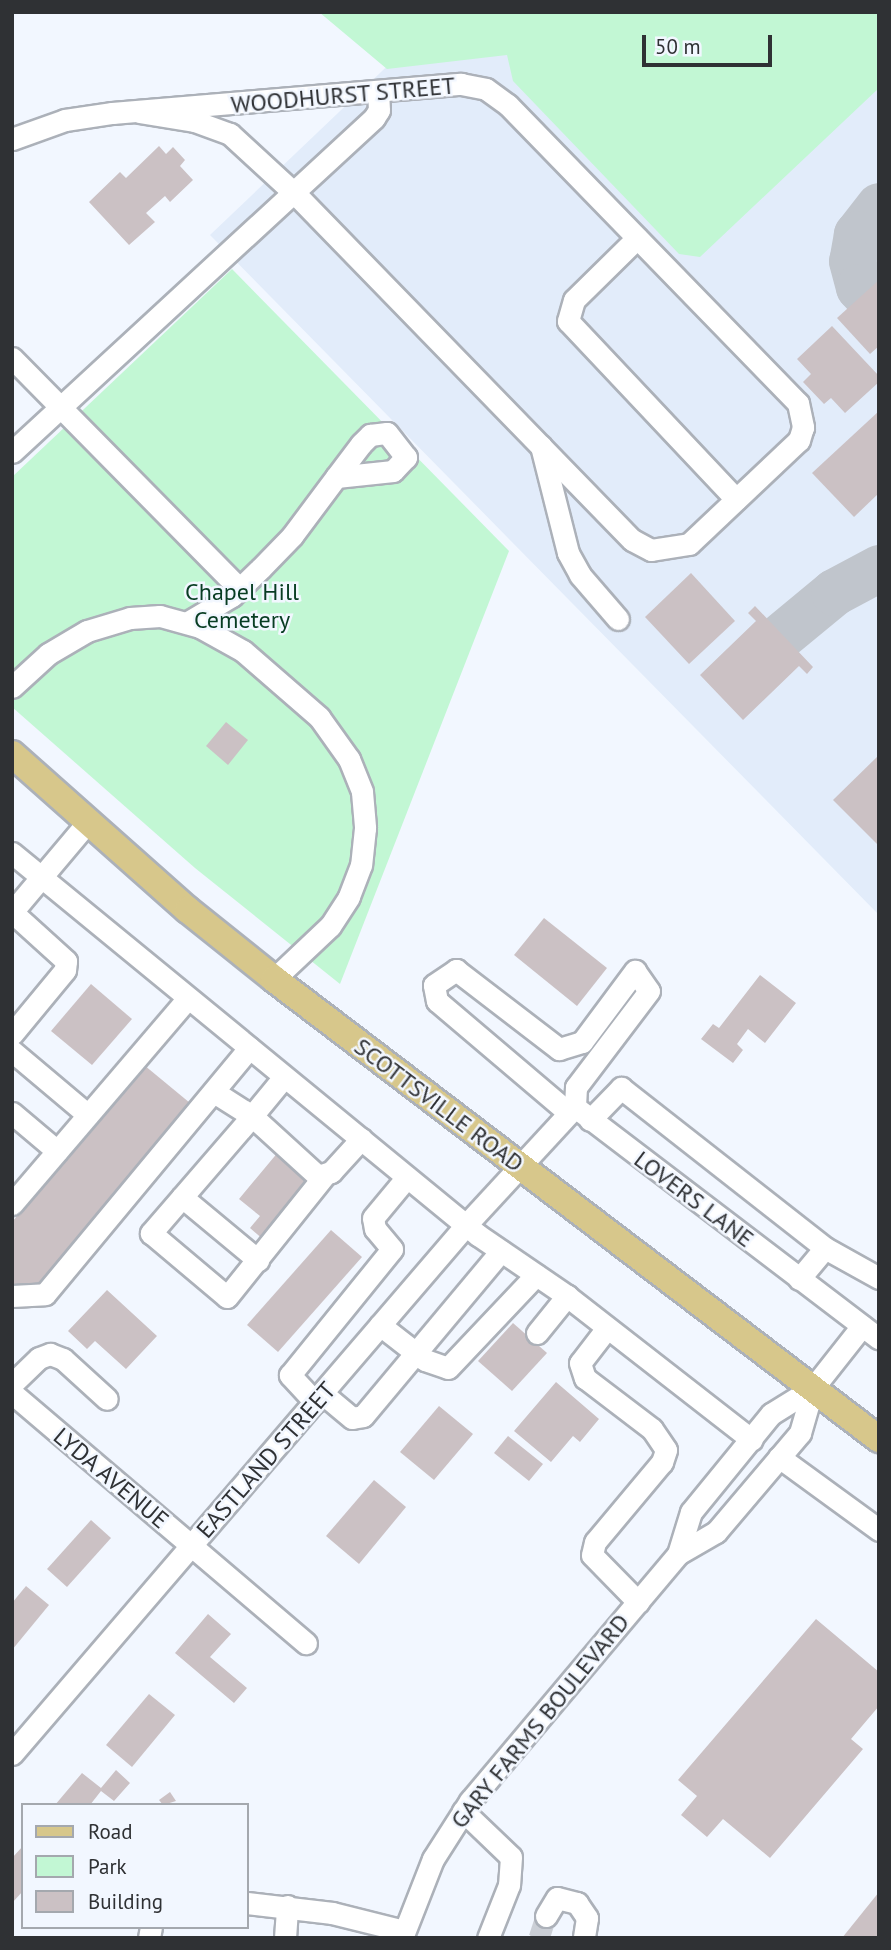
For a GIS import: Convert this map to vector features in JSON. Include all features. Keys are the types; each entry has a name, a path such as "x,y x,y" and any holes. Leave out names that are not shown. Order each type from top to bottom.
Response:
{"main road":[{"name":"SCOTTSVILLE ROAD","path":"12,754 87,823 274,979 879,1439"}],"street":[{"name":"WOODHURST STREET","path":"12,139 65,120 139,112 461,84 494,93 798,403 803,427 799,440 736,499"},
{"path":"12,452 374,118 379,110 378,91"},
{"path":"139,112 194,121 230,134 293,192 632,540 651,550 689,544 736,499 568,321 574,300 637,238"},
{"path":"12,358 240,589"},
{"path":"541,446 568,554 580,575 618,619"},
{"path":"188,622 240,589 292,536 336,477"},
{"path":"12,687 61,646 101,625 146,617 188,622 243,651 302,699 340,744 362,792 364,847 349,897 324,932 274,979"},
{"path":"12,1034 65,970 66,961 12,912 87,823"},
{"path":"12,853 187,999 467,1225 568,1296 752,1440"},
{"name":"LOVERS LANE","path":"578,1113 576,1087 649,991 635,971 582,1042 559,1049 456,970 434,985 437,1002 578,1113 870,1332"},
{"path":"16,1191 57,1151 187,999"},
{"path":"12,1296 45,1294 249,1048"},
{"path":"12,1051 88,1115"},
{"path":"284,1077 151,1233 227,1297 324,1176 362,1139"},
{"path":"519,1166 578,1113 621,1088 825,1248 879,1278"},
{"path":"214,1092 252,1116 324,1176"},
{"path":"12,1113 57,1151"},
{"name":"EASTLAND STREET","path":"12,1754 519,1166"},
{"path":"407,1177 373,1218 375,1229 392,1249 290,1375 319,1398 357,1419 501,1251"},
{"path":"182,1197 258,1260"},
{"path":"799,1279 825,1248"},
{"path":"380,1325 436,1367 448,1368 536,1275"},
{"path":"537,1333 568,1296"},
{"path":"607,1328 580,1363 585,1378 652,1429 666,1450 662,1462 594,1542 592,1555 638,1602"},
{"path":"813,1388 870,1332"},
{"path":"12,1384 39,1358 50,1354 63,1359 107,1399"},
{"name":"GARY FARMS BOULEVARD","path":"678,1555 691,1512 771,1415 813,1388"},
{"name":"GARY FARMS BOULEVARD","path":"403,1934 433,1859 463,1811 678,1555 716,1532 800,1433 813,1388"},
{"name":"LYDA AVENUE","path":"12,1393 306,1643"},
{"path":"779,1457 879,1530"},
{"path":"463,1811 512,1857 509,1885 488,1938"},
{"path":"546,1916 557,1898 577,1903 587,1919 584,1938"},
{"path":"248,1903 287,1906 403,1934"},
{"path":"285,1938 287,1906"}],"shaded area":[{"path":"444,12 879,12 879,915 210,235"}],"green space":[{"path":"319,12 879,12 879,88 700,257 679,254 513,81 507,55 387,69"},
{"name":"Chapel Hill Cemetery","path":"232,269 509,551 340,984 195,868 12,707 12,477"}],"building":[{"path":"159,146 166,154 173,147 185,160 180,166 193,180 170,202 165,196 146,213 155,222 129,245 89,202 120,172 126,178"},
{"path":"879,280 879,346 870,354 837,318"},
{"path":"832,326 879,376 879,382 845,413 831,398 824,404 803,382 811,374 797,359"},
{"path":"879,411 879,493 854,517 812,473"},
{"path":"691,573 735,621 689,664 645,617"},
{"path":"755,606 813,667 807,674 799,666 743,720 700,675 756,621 748,613"},
{"path":"226,722 248,740 228,765 206,746"},
{"path":"879,755 879,846 833,800"},
{"path":"544,918 607,968 577,1006 514,955"},
{"path":"760,975 796,1003 765,1043 748,1029 737,1044 743,1050 733,1063 701,1039 713,1024 719,1028"},
{"path":"91,984 132,1019 92,1065 51,1031"},
{"path":"144,1065 190,1103 38,1284 12,1287 12,1222"},
{"path":"279,1151 314,1180 264,1240 250,1228 260,1216 239,1199"},
{"path":"331,1230 362,1257 278,1352 247,1325"},
{"path":"107,1290 157,1336 126,1369 95,1341 87,1349 68,1331"},
{"path":"513,1323 547,1353 512,1391 478,1361"},
{"path":"556,1382 599,1419 580,1442 573,1436 551,1462 514,1431"},
{"path":"439,1406 473,1434 434,1480 400,1452"},
{"path":"508,1436 543,1464 529,1481 494,1453"},
{"path":"374,1480 406,1507 359,1564 326,1536"},
{"path":"91,1520 111,1538 67,1587 47,1569"},
{"path":"26,1586 49,1605 12,1650 12,1603"},
{"path":"208,1614 231,1634 210,1657 247,1688 234,1703 175,1653"},
{"path":"816,1619 879,1672 879,1706 851,1739 863,1749 770,1858 723,1819 707,1837 681,1815 697,1796 678,1780"},
{"path":"149,1694 175,1715 132,1767 106,1745"},
{"path":"116,1770 130,1783 114,1801 101,1791 92,1803 57,1803 82,1773 101,1788"},
{"path":"170,1792 176,1801 161,1803 159,1800"},
{"path":"21,1848 21,1893 12,1903 12,1858"},
{"path":"879,1892 879,1938 842,1938"}],"taxiway":[{"path":"879,206 857,234 852,261 859,287 879,309"},
{"path":"782,635 834,592 879,568"}],"tunnel":[{"path":"539,1938 546,1916"}]}
